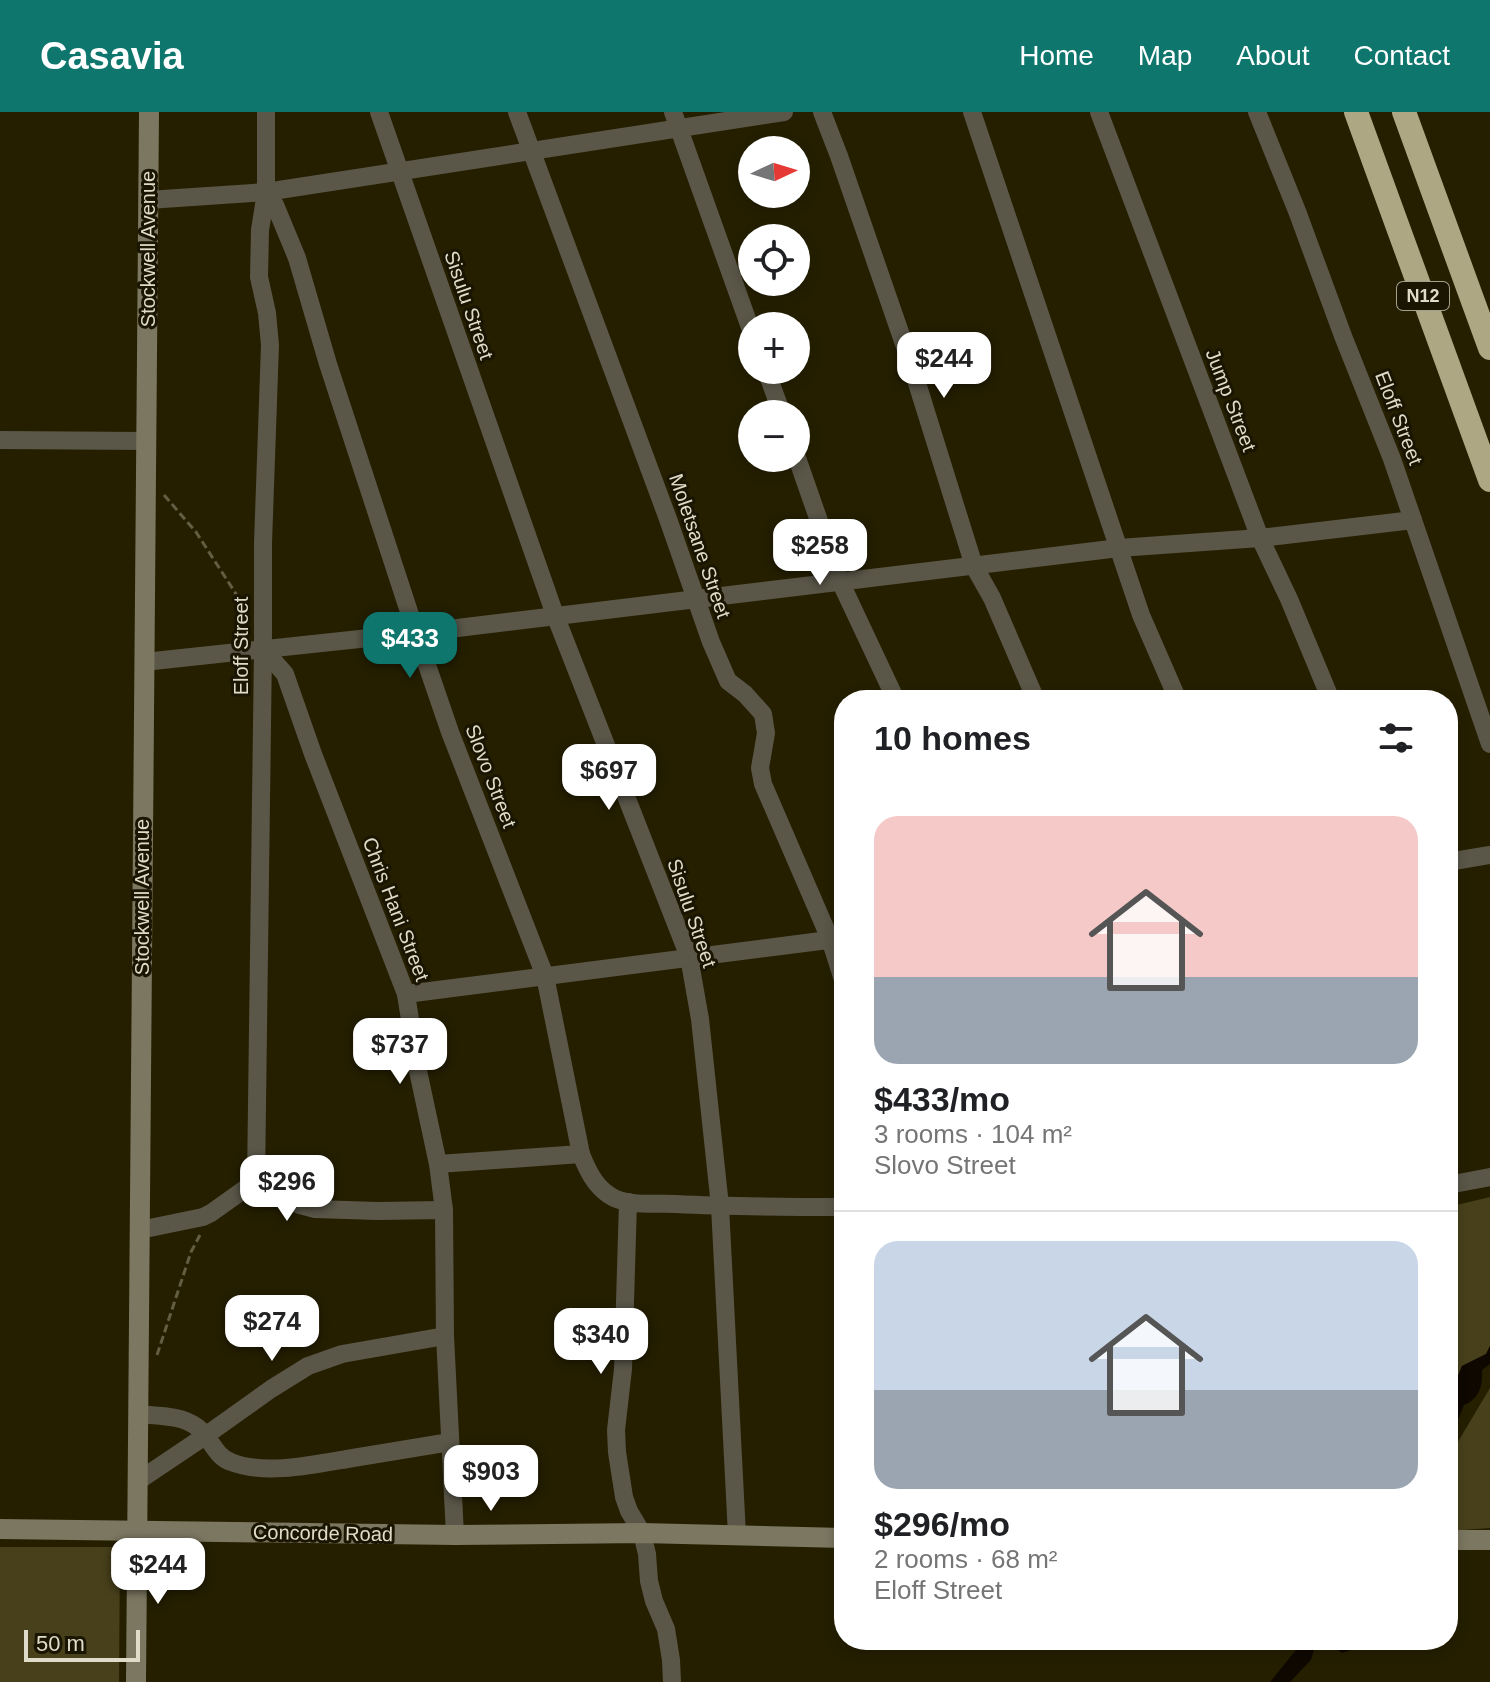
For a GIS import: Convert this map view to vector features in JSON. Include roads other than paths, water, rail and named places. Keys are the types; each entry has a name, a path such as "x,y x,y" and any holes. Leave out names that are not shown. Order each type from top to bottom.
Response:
{"highway":[{"name":"N12","path":"1356,112 1490,480"},
{"name":"N12","path":"1404,112 1490,348"}],"street":[{"name":"Stockwell Avenue","path":"136,1682 149,112"},
{"name":"Eloff Street","path":"256,1181 263,543 270,345 260,284 259,244 266,192 266,112"},
{"name":"Sisulu Street","path":"379,112 555,615 689,957 700,1019 720,1206 737,1535"},
{"name":"Moletsane Street","path":"517,112 711,642 728,681 763,714 766,733 760,768 763,784 834,932"},
{"path":"148,200 266,192 530,150 675,121 784,112"},
{"path":"822,112 907,352 974,566 992,598 1032,690"},
{"path":"972,112 1141,615 1174,690"},
{"name":"Jump Street","path":"1099,112 1260,538 1327,690"},
{"name":"Eloff Street","path":"1257,112 1392,459 1490,744"},
{"path":"675,121 744,312"},
{"name":"Slovo Street","path":"266,192 275,205 297,258 328,364 450,732 545,976 581,1154"},
{"path":"0,440 146,441"},
{"path":"802,472 840,581 891,690"},
{"path":"144,662 416,633 1119,548 1260,538 1413,520"},
{"name":"Chris Hani Street","path":"263,649 285,674 406,994 444,1210 445,1336 455,1535"},
{"path":"1458,860 1490,855"},
{"path":"406,994 834,938"},
{"path":"438,1164 581,1154 598,1185 610,1196 628,1202 834,1207"},
{"path":"1458,1183 1490,1177"},
{"path":"140,1230 190,1221 211,1213 256,1181 287,1199 315,1209 444,1210"},
{"path":"628,1202 617,1452 624,1497 642,1533 649,1581 666,1629 672,1682"},
{"path":"138,1481 292,1375 323,1360 445,1336"},
{"path":"138,1414 181,1419 199,1428 224,1460 244,1466 309,1465 450,1442"},
{"name":"Concorde Road","path":"0,1529 455,1535 642,1533 834,1538"},
{"path":"1458,1540 1490,1540"}]}
